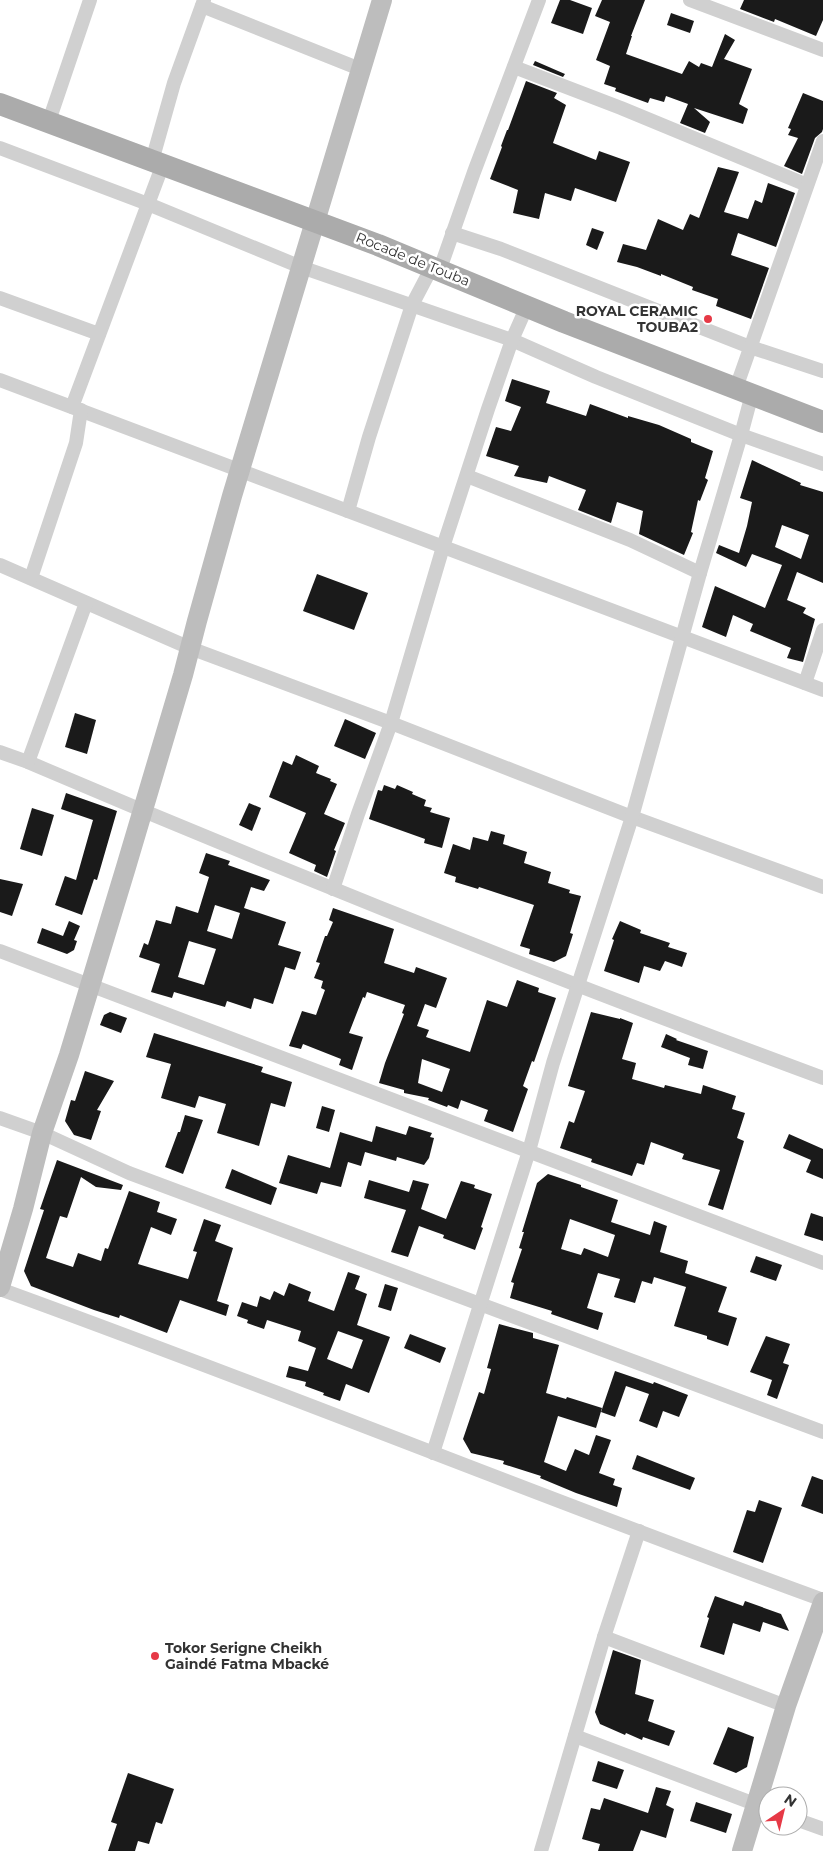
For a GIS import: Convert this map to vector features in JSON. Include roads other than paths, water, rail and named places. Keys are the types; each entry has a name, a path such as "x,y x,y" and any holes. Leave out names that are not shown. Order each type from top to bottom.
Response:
{"main road":[{"path":"0,1288 23,1209 42,1133 91,985 143,811 240,470 382,0"},
{"name":"Rocade de Touba","path":"0,104 436,268 648,355 823,422"},
{"path":"767,1786 786,1706 823,1601"},
{"path":"742,1851 758,1815"}],"street":[{"path":"49,121 90,0"},
{"path":"348,511 369,437 412,305 436,268 452,233 539,0"},
{"path":"690,0 823,50"},
{"path":"31,578 76,443 76,408 99,334 148,204 174,83 203,3 360,69"},
{"path":"514,68 621,108 807,185"},
{"path":"433,1453 529,1151 553,1063 632,817 700,573 741,435 750,347 823,140"},
{"path":"0,148 148,204 301,267 512,340 596,377 741,435 823,464"},
{"path":"452,233 501,249 750,347 823,371"},
{"path":"0,298 99,334"},
{"path":"333,889 391,723 443,547 512,340 527,306"},
{"path":"0,380 823,690"},
{"path":"467,476 630,540 700,573"},
{"path":"0,565 190,648 391,723 632,817 823,887"},
{"path":"28,762 86,603"},
{"path":"804,683 823,630"},
{"path":"0,752 333,889 578,986 823,1078"},
{"path":"0,951 823,1263"},
{"path":"0,1118 42,1133 129,1173 823,1432"},
{"path":"0,1288 823,1601"},
{"path":"541,1851 604,1637 639,1531"},
{"path":"604,1637 786,1706"},
{"path":"575,1736 758,1805"},
{"path":"808,1824 823,1829"}],"place":[{"name":"ROYAL CERAMIC TOUBA2","path":"708,319"},
{"name":"Tokor Serigne Cheikh Gaindé Fatma Mbacké","path":"155,1656"}]}
